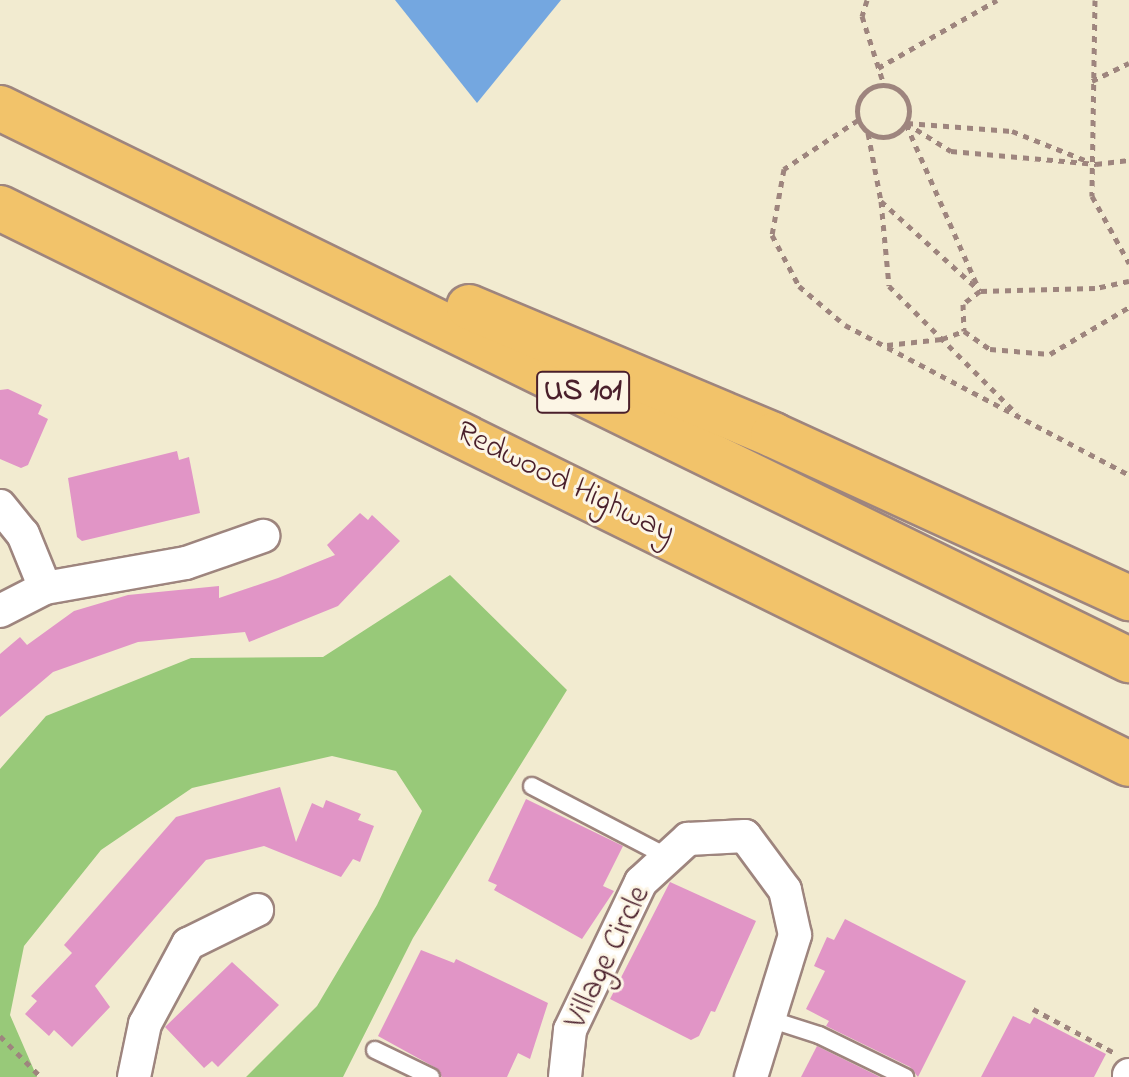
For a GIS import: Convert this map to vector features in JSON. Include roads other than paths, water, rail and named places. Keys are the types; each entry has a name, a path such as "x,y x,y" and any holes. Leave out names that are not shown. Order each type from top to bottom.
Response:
{"highway":[{"path":"18,116 773,435 1129,598"},
{"name":"US 101","path":"18,116 1129,660"},
{"name":"Redwood Highway","path":"0,208 1129,764"}],"street":[{"path":"0,506 23,534 45,588"},
{"path":"0,611 45,588 186,563 263,536"},
{"name":"Village Circle","path":"565,1077 570,1030 641,882 688,839 745,836 785,890 795,935 751,1077"},
{"path":"134,1077 145,1024 188,944 257,910"}],"lane":[{"path":"532,786 668,857"},
{"path":"769,1019 819,1035 905,1077"},
{"path":"375,1050 431,1077"}],"water":[{"path":"395,0 561,0 477,103"}]}
